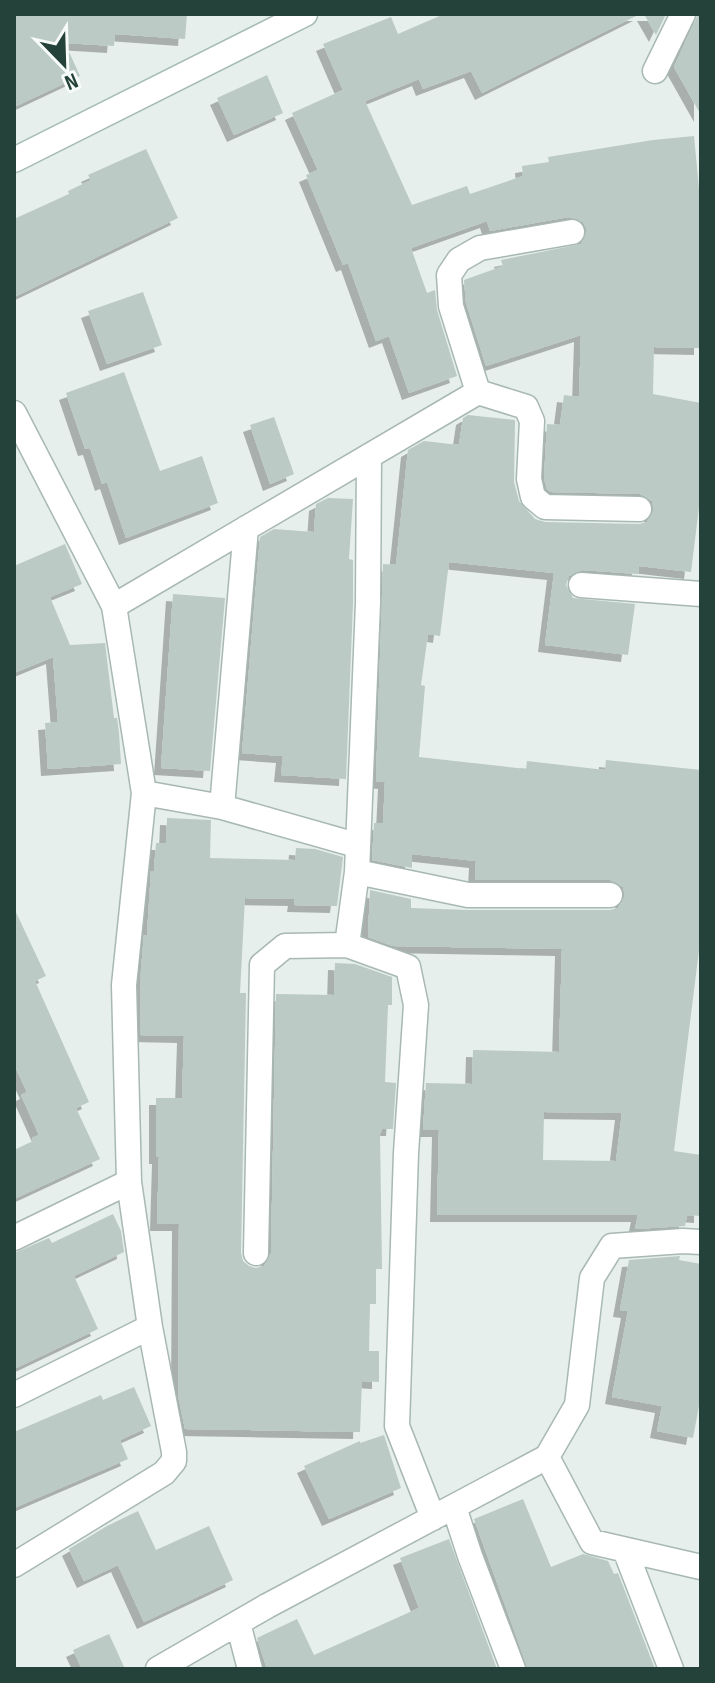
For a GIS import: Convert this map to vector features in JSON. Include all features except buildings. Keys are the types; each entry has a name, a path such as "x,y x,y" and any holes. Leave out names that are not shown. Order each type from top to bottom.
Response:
{"street":[{"path":"14,160 305,14"},
{"path":"655,71 683,14"},
{"path":"478,392 451,306 449,275 459,260 480,248 572,232"},
{"path":"114,606 478,392 526,407 532,421 533,437 529,479 533,497 545,507 639,509"},
{"path":"14,413 114,606 144,793 124,985 129,1182 150,1327 174,1452 174,1461 164,1473 14,1565"},
{"path":"347,945 357,872 368,603 369,456"},
{"path":"222,807 246,528"},
{"path":"581,585 701,594"},
{"path":"144,793 222,807 356,845"},
{"path":"357,872 468,895 610,895"},
{"path":"256,1253 262,965 285,946 347,945 408,967 416,1005 406,1153 397,1426 470,1556 513,1669"},
{"path":"14,1238 129,1182"},
{"path":"158,1669 547,1457 577,1405 592,1278 612,1246 701,1242"},
{"path":"14,1395 150,1327"},
{"path":"547,1457 592,1542 701,1567"},
{"path":"625,1550 671,1669"},
{"path":"238,1623 250,1669"}]}
